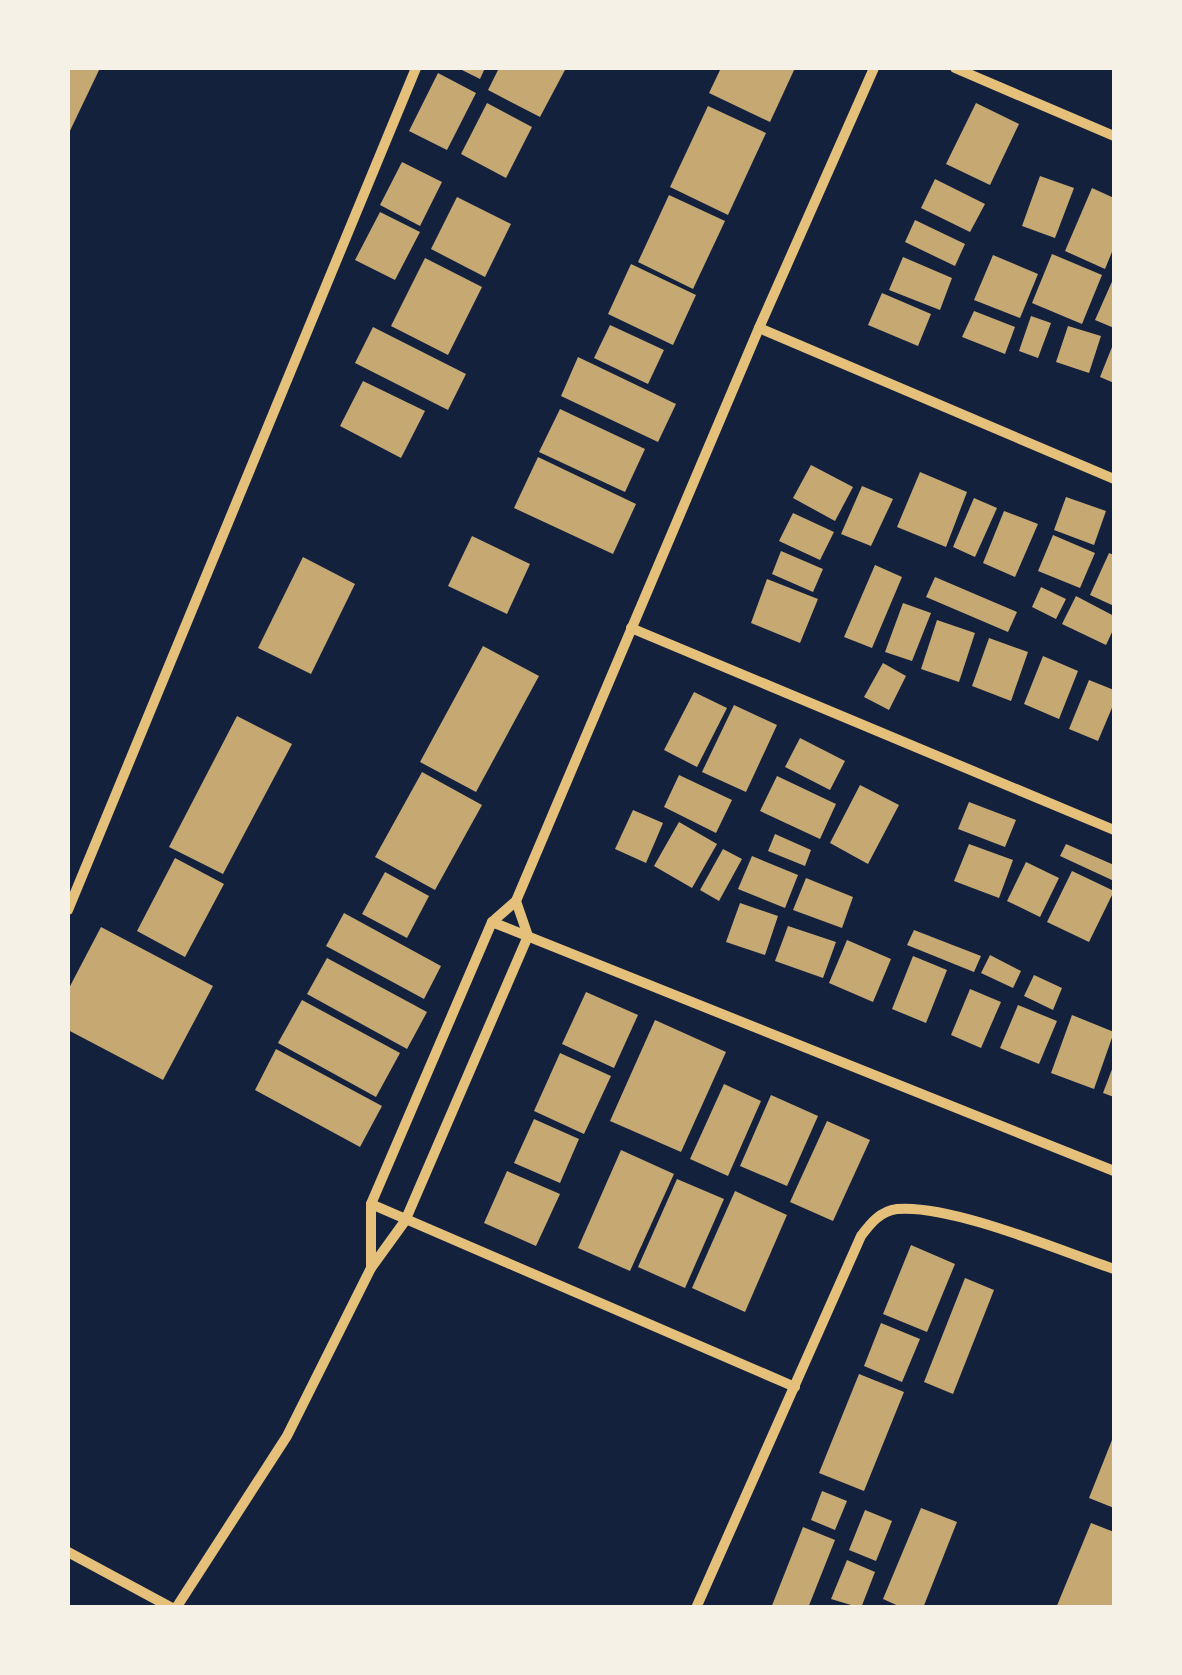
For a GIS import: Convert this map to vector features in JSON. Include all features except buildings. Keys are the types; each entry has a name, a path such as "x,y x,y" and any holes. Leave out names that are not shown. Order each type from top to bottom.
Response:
{"street":[{"path":"68,910 416,68"},
{"path":"370,1268 371,1204 492,922 516,901 874,68"},
{"path":"955,68 1114,136"},
{"path":"759,328 1114,479"},
{"path":"631,628 1114,830"},
{"path":"68,1552 174,1608 287,1436 370,1268 405,1221 528,936 516,901"},
{"path":"492,922 1114,1171"},
{"path":"371,1204 795,1387"},
{"path":"696,1608 872,1220 894,1209 977,1222 1114,1269"}]}
